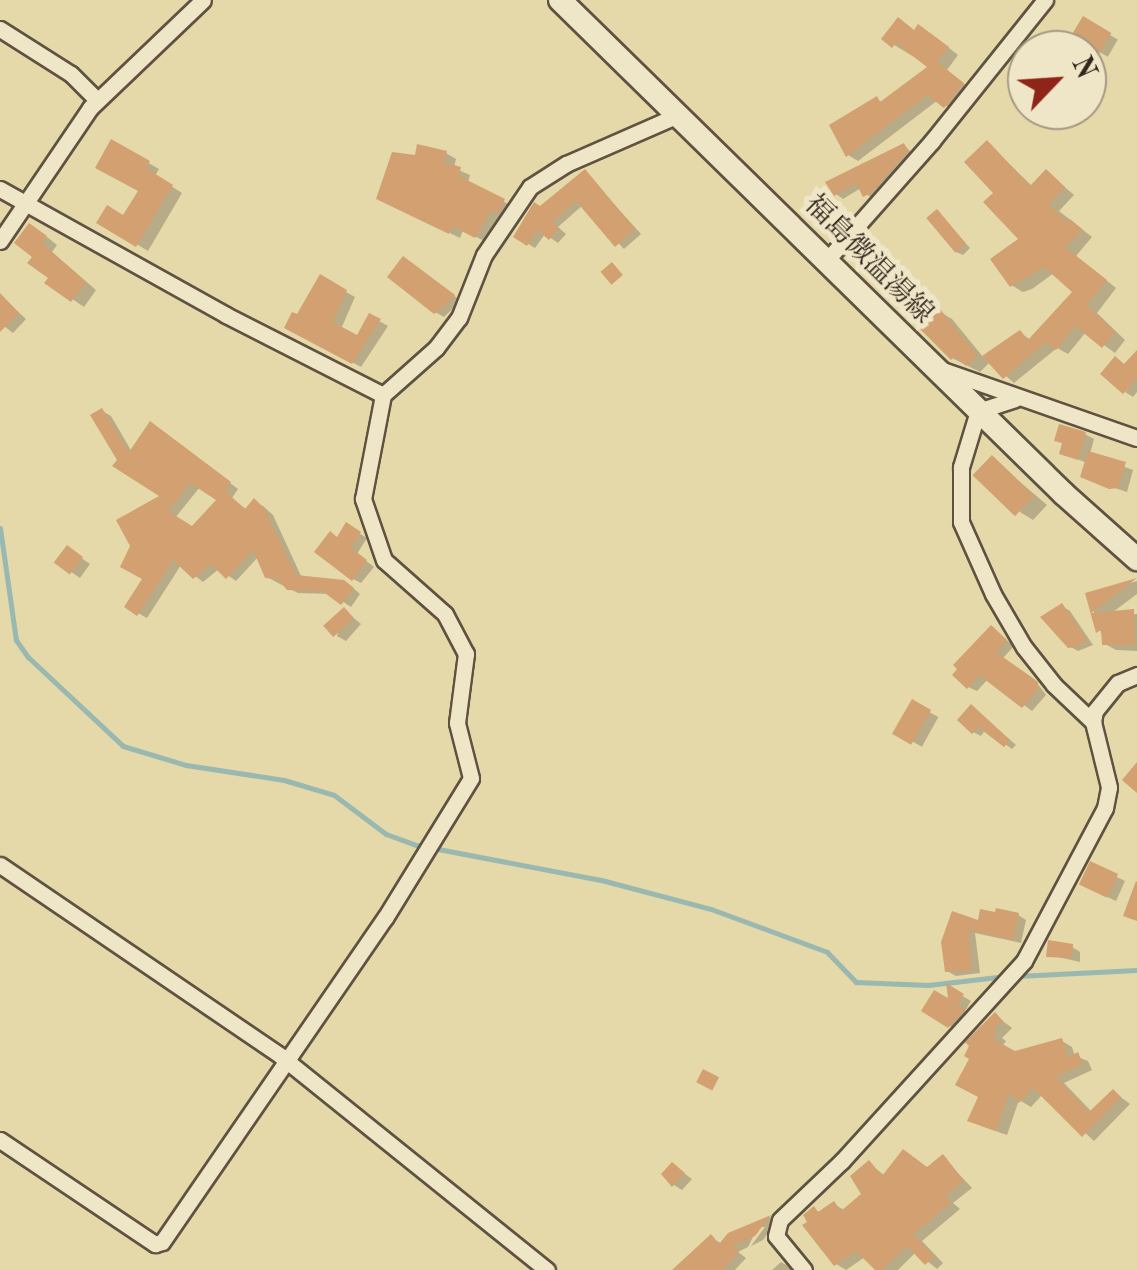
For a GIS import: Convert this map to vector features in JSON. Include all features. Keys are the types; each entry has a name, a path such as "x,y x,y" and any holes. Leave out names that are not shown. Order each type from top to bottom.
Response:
{"main road":[{"name":"福島微温湯線","path":"560,0 978,410 1137,559"}],"street":[{"path":"0,241 98,100 202,0"},
{"path":"826,261 932,141 1044,0"},
{"path":"0,29 71,74 98,100"},
{"path":"0,1140 155,1244 162,1242 385,918 471,778 456,706 468,668 466,654 446,614 384,560 364,498 384,395 436,348 460,318 484,256 530,187 566,164 678,115"},
{"path":"0,189 226,316 384,395"},
{"path":"934,367 970,377 1015,399 1137,438"},
{"path":"1015,399 978,410 966,440 959,492 961,522 972,552 1024,647 1054,686 1093,722"},
{"path":"804,1270 776,1236 780,1220 1004,988 1074,872 1105,808 1110,787 1093,722 1096,711 1118,683 1137,675"},
{"path":"0,865 287,1061 547,1270"}],"building":[{"path":"1083,16 1106,30 1075,30"},
{"path":"898,17 914,30 918,24 949,47 937,62 964,83 944,108 927,95 846,157 829,125 877,96 880,102 927,67 896,43 892,48 881,39"},
{"path":"111,139 150,161 146,168 173,185 136,247 96,223 107,205 123,215 138,191 95,168"},
{"path":"987,140 1030,186 1046,169 1065,187 1049,204 1067,223 1070,219 1082,229 1066,248 1107,280 1087,305 1115,332 1102,348 1075,326 1056,350 1046,342 1003,379 982,356 1020,330 1028,340 1072,292 1044,267 1010,287 990,259 1018,239 983,202 993,193 964,162"},
{"path":"904,143 908,151 863,197 856,183 834,196 825,182"},
{"path":"417,144 447,151 444,162 461,167 459,176 505,199 498,214 491,211 475,238 452,226 449,234 376,199 392,152 415,155"},
{"path":"585,169 635,229 615,247 576,201 552,222 559,228 549,240 537,230 527,246 513,237 534,202 540,206"},
{"path":"937,209 966,243 955,252 926,218"},
{"path":"29,223 47,236 42,243 86,282 71,302 44,283 48,278 27,263 32,257 14,243"},
{"path":"403,256 455,295 434,314 387,277"},
{"path":"612,262 623,275 611,285 601,272"},
{"path":"320,274 347,290 333,322 357,335 369,313 381,319 352,364 284,328 292,312 297,314"},
{"path":"0,293 19,313 0,332"},
{"path":"940,309 978,356 966,366 955,356 951,360 920,329"},
{"path":"1137,350 1137,378 1123,394 1100,374 1115,356 1124,364"},
{"path":"102,408 129,452 150,421 231,482 225,491 245,509 254,498 264,508 296,575 344,580 354,588 341,605 322,591 287,590 278,579 265,578 253,550 226,579 211,564 193,579 173,560 137,616 124,607 142,579 120,567 130,546 116,520 159,496 112,466 117,460 90,415","holes":["190,483 216,500 192,526 168,511"]},
{"path":"1059,424 1086,432 1078,460 1059,454 1062,443 1054,441"},
{"path":"1088,451 1126,462 1118,488 1109,489 1080,477"},
{"path":"992,455 1034,496 1015,516 973,475"},
{"path":"346,522 361,532 351,548 367,560 352,581 314,552 330,531 337,537"},
{"path":"67,545 83,557 70,575 54,563"},
{"path":"1137,578 1091,613 1134,609 1135,645 1102,645 1101,630 1096,633 1085,593"},
{"path":"1062,603 1087,640 1076,647 1068,648 1040,617"},
{"path":"344,607 354,618 333,637 323,626"},
{"path":"991,625 1007,640 996,652 1038,682 1038,689 1022,708 979,675 967,689 952,675 957,669 953,665"},
{"path":"912,699 931,710 911,745 892,734"},
{"path":"971,704 1010,740 1004,747 978,727 972,734 957,720"},
{"path":"1137,762 1137,793 1122,780"},
{"path":"1090,861 1118,874 1107,898 1079,885"},
{"path":"1137,882 1137,921 1123,916"},
{"path":"996,908 1019,913 1013,940 968,930 972,970 945,972 941,942 952,911 978,920 980,909 995,912"},
{"path":"1048,940 1073,944 1072,958 1046,957"},
{"path":"946,983 964,994 958,1005 965,1009 948,1028 921,1011 934,990 948,998"},
{"path":"995,1012 1003,1021 993,1030 997,1033 993,1039 1015,1051 1062,1038 1068,1057 1078,1052 1083,1064 1056,1077 1089,1112 1113,1089 1121,1097 1082,1137 1033,1088 1019,1103 1009,1093 996,1131 967,1121 978,1097 955,1085 969,1059 964,1056 969,1046 965,1042"},
{"path":"703,1069 719,1077 712,1091 696,1082"},
{"path":"903,1149 927,1167 943,1154 964,1181 945,1196 951,1203 913,1234 934,1256 925,1265 907,1246 882,1270 875,1270 856,1251 834,1266 802,1225 807,1222 803,1215 814,1206 818,1212 834,1201 841,1211 861,1194 850,1176 869,1160 882,1176"},
{"path":"672,1162 685,1173 672,1187 661,1174"},
{"path":"771,1215 755,1236 733,1246 739,1252 723,1270 672,1270 711,1234 719,1244 728,1233"}],"waterway":[{"path":"0,528 16,640 28,657 123,746 186,765 284,780 334,795 386,834 417,845 605,881 711,909 827,952 856,982 928,985 1006,976"},
{"path":"1017,976 1137,970"}]}
